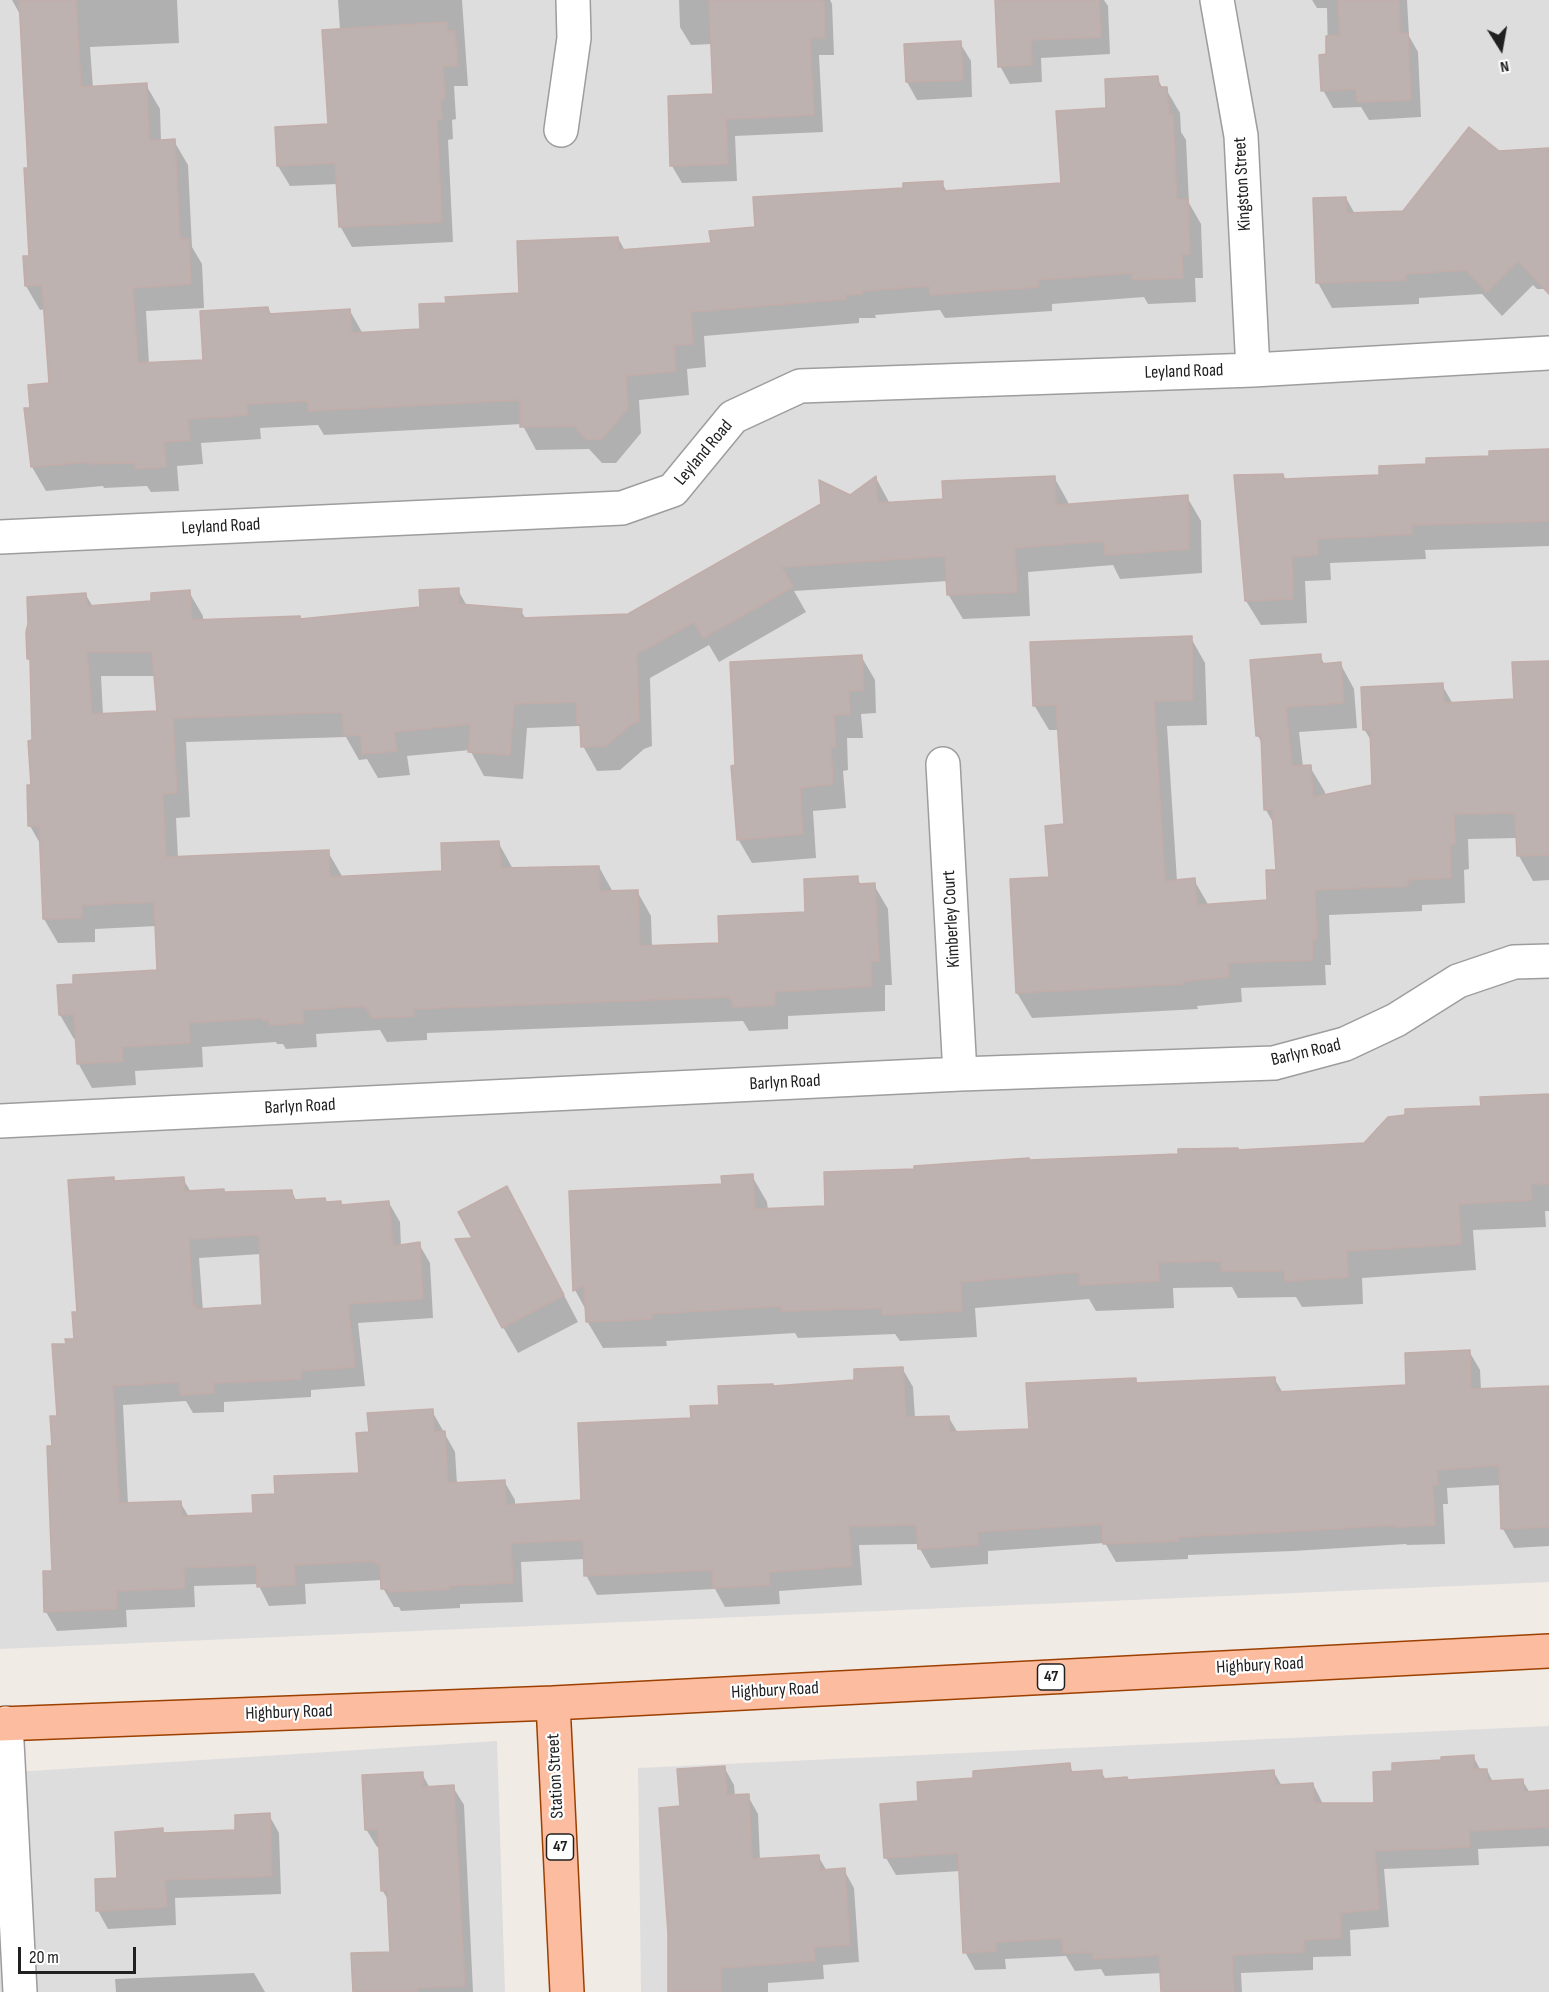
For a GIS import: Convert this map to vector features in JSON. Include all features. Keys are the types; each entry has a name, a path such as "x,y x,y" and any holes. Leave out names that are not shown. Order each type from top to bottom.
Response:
{"main road":[{"name":"Highbury Road","path":"3,1723 552,1703 1549,1651"},
{"name":"Station Street","path":"552,1703 567,1992"}],"street":[{"path":"561,130 574,38 573,0"},
{"name":"Kingston Street","path":"1217,0 1241,136 1253,370"},
{"name":"Leyland Road","path":"0,537 622,508 673,490 733,417 800,386 1253,370 1549,353"},
{"name":"Kimberley Court","path":"943,764 960,1074"},
{"name":"Barlyn Road","path":"0,1120 960,1074 1274,1063 1345,1044 1396,1020 1458,981 1514,962 1549,961"},
{"path":"3,1723 20,1992"}],"shaded area":[{"path":"0,0 1549,0 1549,1582 0,1649"},
{"path":"1549,1726 1549,1992 641,1992 638,1768"},
{"path":"497,1741 505,1992 0,1992 0,1773"}],"building":[{"path":"19,0 76,0 81,87 147,83 149,141 175,139 180,239 189,239 191,284 133,288 138,363 203,360 200,311 268,307 269,314 350,309 352,333 420,329 419,304 446,303 445,297 519,293 517,241 618,237 619,250 711,243 709,231 755,227 753,197 903,188 903,183 943,181 943,191 1061,183 1056,111 1106,108 1105,79 1158,76 1159,87 1167,87 1169,114 1173,114 1177,200 1188,199 1190,254 1182,255 1183,278 1132,280 1132,273 1039,280 1039,287 930,295 929,286 862,291 863,294 846,295 846,299 691,312 693,344 674,345 676,371 626,376 628,408 602,439 587,440 574,426 520,427 520,400 308,411 308,401 247,404 248,415 188,419 190,440 164,442 166,467 135,469 135,463 89,464 89,462 31,467 24,408 30,408 28,385 49,383 42,285 25,286 23,256 29,256 24,168 28,168"},
{"path":"709,0 824,0 825,38 810,38 814,115 726,119 728,164 670,166 668,96 713,94"},
{"path":"995,0 1099,0 1101,37 1031,40 1032,65 998,67"},
{"path":"1338,0 1399,0 1400,33 1408,33 1411,100 1357,102 1356,89 1321,91 1319,55 1326,54 1326,36 1340,35"},
{"path":"447,22 448,32 455,31 458,66 443,66 445,99 441,100 442,119 437,120 442,222 339,227 335,163 277,166 275,127 328,124 322,30"},
{"path":"961,41 963,80 906,82 904,44"},
{"path":"1469,127 1499,151 1549,148 1549,294 1518,261 1487,292 1466,270 1406,274 1406,280 1316,283 1313,198 1346,197 1347,213 1403,211"},
{"path":"1549,449 1549,521 1412,525 1412,534 1317,539 1318,555 1292,557 1293,599 1245,601 1234,475 1283,474 1284,479 1379,475 1379,466 1426,464 1426,458 1489,456 1489,451"},
{"path":"876,476 878,503 943,499 942,481 1055,476 1056,505 1188,495 1189,549 1105,555 1104,541 1015,548 1017,592 947,595 945,556 782,567 793,587 703,638 694,622 637,654 639,721 630,725 606,746 581,747 576,702 514,704 510,755 468,752 471,724 394,732 397,751 362,754 361,735 344,736 342,712 173,718 177,793 163,794 166,857 329,850 330,877 442,871 441,843 499,841 501,868 599,866 600,891 638,890 640,946 719,943 718,916 805,912 804,879 858,876 858,884 875,883 879,961 871,961 872,986 775,992 775,1005 733,1007 730,997 413,1009 414,1016 372,1018 365,1006 303,1010 304,1023 270,1025 268,1020 261,1018 189,1023 190,1043 122,1047 123,1061 77,1064 74,1014 59,1015 57,985 73,984 73,975 157,970 154,902 82,905 82,918 43,919 39,826 28,826 27,785 31,785 28,741 32,740 30,659 27,659 26,632 27,597 86,593 87,606 151,601 151,593 190,590 192,620 300,616 300,619 420,607 419,590 459,588 459,604 522,609 521,618 628,614 821,504 819,480 850,495","holes":["87,652 152,652 157,711 92,714"]},
{"path":"1192,636 1193,700 1154,701 1165,881 1195,878 1197,905 1267,900 1266,870 1276,870 1272,810 1264,810 1261,736 1256,736 1250,660 1321,654 1321,664 1341,662 1344,703 1286,707 1292,766 1311,765 1313,797 1372,785 1370,730 1363,730 1361,687 1443,683 1444,703 1514,699 1512,662 1549,661 1549,855 1517,856 1515,813 1454,814 1455,844 1450,845 1451,878 1408,880 1408,886 1315,890 1317,940 1312,940 1313,960 1228,963 1229,977 1184,981 1184,984 1016,993 1010,879 1049,877 1045,826 1064,824 1056,705 1033,706 1030,642"},
{"path":"862,655 864,690 849,691 850,714 834,715 836,747 831,747 833,784 800,788 803,834 737,840 731,766 735,765 730,662"},
{"path":"1549,1094 1549,1184 1531,1184 1532,1200 1459,1204 1461,1244 1347,1251 1348,1277 1285,1281 1284,1271 1221,1271 1221,1261 1158,1262 1159,1281 1079,1285 1079,1272 961,1282 962,1311 883,1315 882,1308 781,1311 781,1306 652,1314 652,1319 586,1322 584,1285 573,1291 569,1191 722,1184 721,1176 753,1174 755,1209 825,1206 824,1172 914,1169 914,1166 1029,1158 1030,1160 1178,1154 1178,1149 1238,1148 1238,1150 1364,1143 1388,1117 1405,1115 1405,1109 1481,1106 1480,1097"},
{"path":"114,1177 114,1181 184,1177 185,1191 292,1190 293,1200 325,1198 326,1202 341,1201 341,1205 389,1201 393,1246 420,1242 423,1299 348,1304 355,1367 301,1371 301,1379 214,1383 214,1393 180,1395 179,1382 113,1386 119,1503 181,1501 182,1516 253,1513 252,1495 275,1494 274,1476 359,1473 356,1433 369,1432 367,1413 433,1409 434,1432 445,1431 448,1483 505,1480 506,1505 581,1500 578,1423 691,1418 690,1406 719,1405 718,1386 773,1384 773,1386 854,1380 854,1369 903,1367 906,1417 949,1416 950,1432 1029,1429 1026,1383 1136,1378 1136,1383 1275,1377 1276,1392 1406,1385 1405,1353 1470,1350 1471,1389 1549,1386 1549,1527 1501,1529 1499,1465 1437,1470 1438,1485 1433,1485 1435,1525 1395,1527 1395,1525 1178,1537 1178,1541 1103,1544 1102,1524 978,1532 978,1545 918,1549 916,1525 849,1526 852,1566 769,1572 770,1585 713,1588 712,1570 584,1576 583,1540 511,1543 513,1583 389,1592 388,1589 381,1589 380,1564 375,1564 375,1561 294,1565 296,1585 257,1587 256,1565 184,1568 185,1588 116,1591 117,1609 44,1612 43,1571 52,1571 47,1446 52,1446 50,1416 57,1416 52,1344 66,1344 65,1339 74,1339 72,1312 77,1312 68,1180","holes":["259,1235 262,1305 197,1309 196,1305 193,1305 189,1239"]},
{"path":"507,1186 564,1295 502,1328 455,1239 472,1238 458,1212"},
{"path":"1474,1755 1474,1769 1487,1769 1488,1781 1523,1779 1524,1792 1549,1790 1549,1827 1469,1831 1470,1847 1375,1851 1379,1909 1340,1913 1341,1938 1304,1940 1304,1952 1232,1955 1234,1992 1161,1992 1159,1955 1093,1959 1093,1952 1063,1953 1062,1938 995,1942 996,1951 963,1953 958,1853 884,1858 880,1804 918,1801 917,1782 973,1778 973,1771 1070,1763 1071,1772 1102,1770 1102,1779 1127,1777 1128,1780 1274,1770 1275,1785 1313,1783 1315,1803 1374,1803 1373,1772 1392,1771 1392,1763"},
{"path":"725,1766 727,1795 749,1794 752,1859 819,1855 820,1870 845,1868 850,1945 814,1947 815,1961 721,1968 721,1992 668,1992 668,1934 659,1808 680,1806 677,1769"},
{"path":"423,1772 423,1787 454,1785 465,1986 417,1988 417,1992 353,1992 351,1953 390,1952 387,1890 381,1891 378,1829 365,1830 362,1775"},
{"path":"270,1813 272,1876 165,1880 167,1907 96,1911 95,1879 117,1878 115,1832 163,1828 163,1833 235,1830 235,1815"}]}
